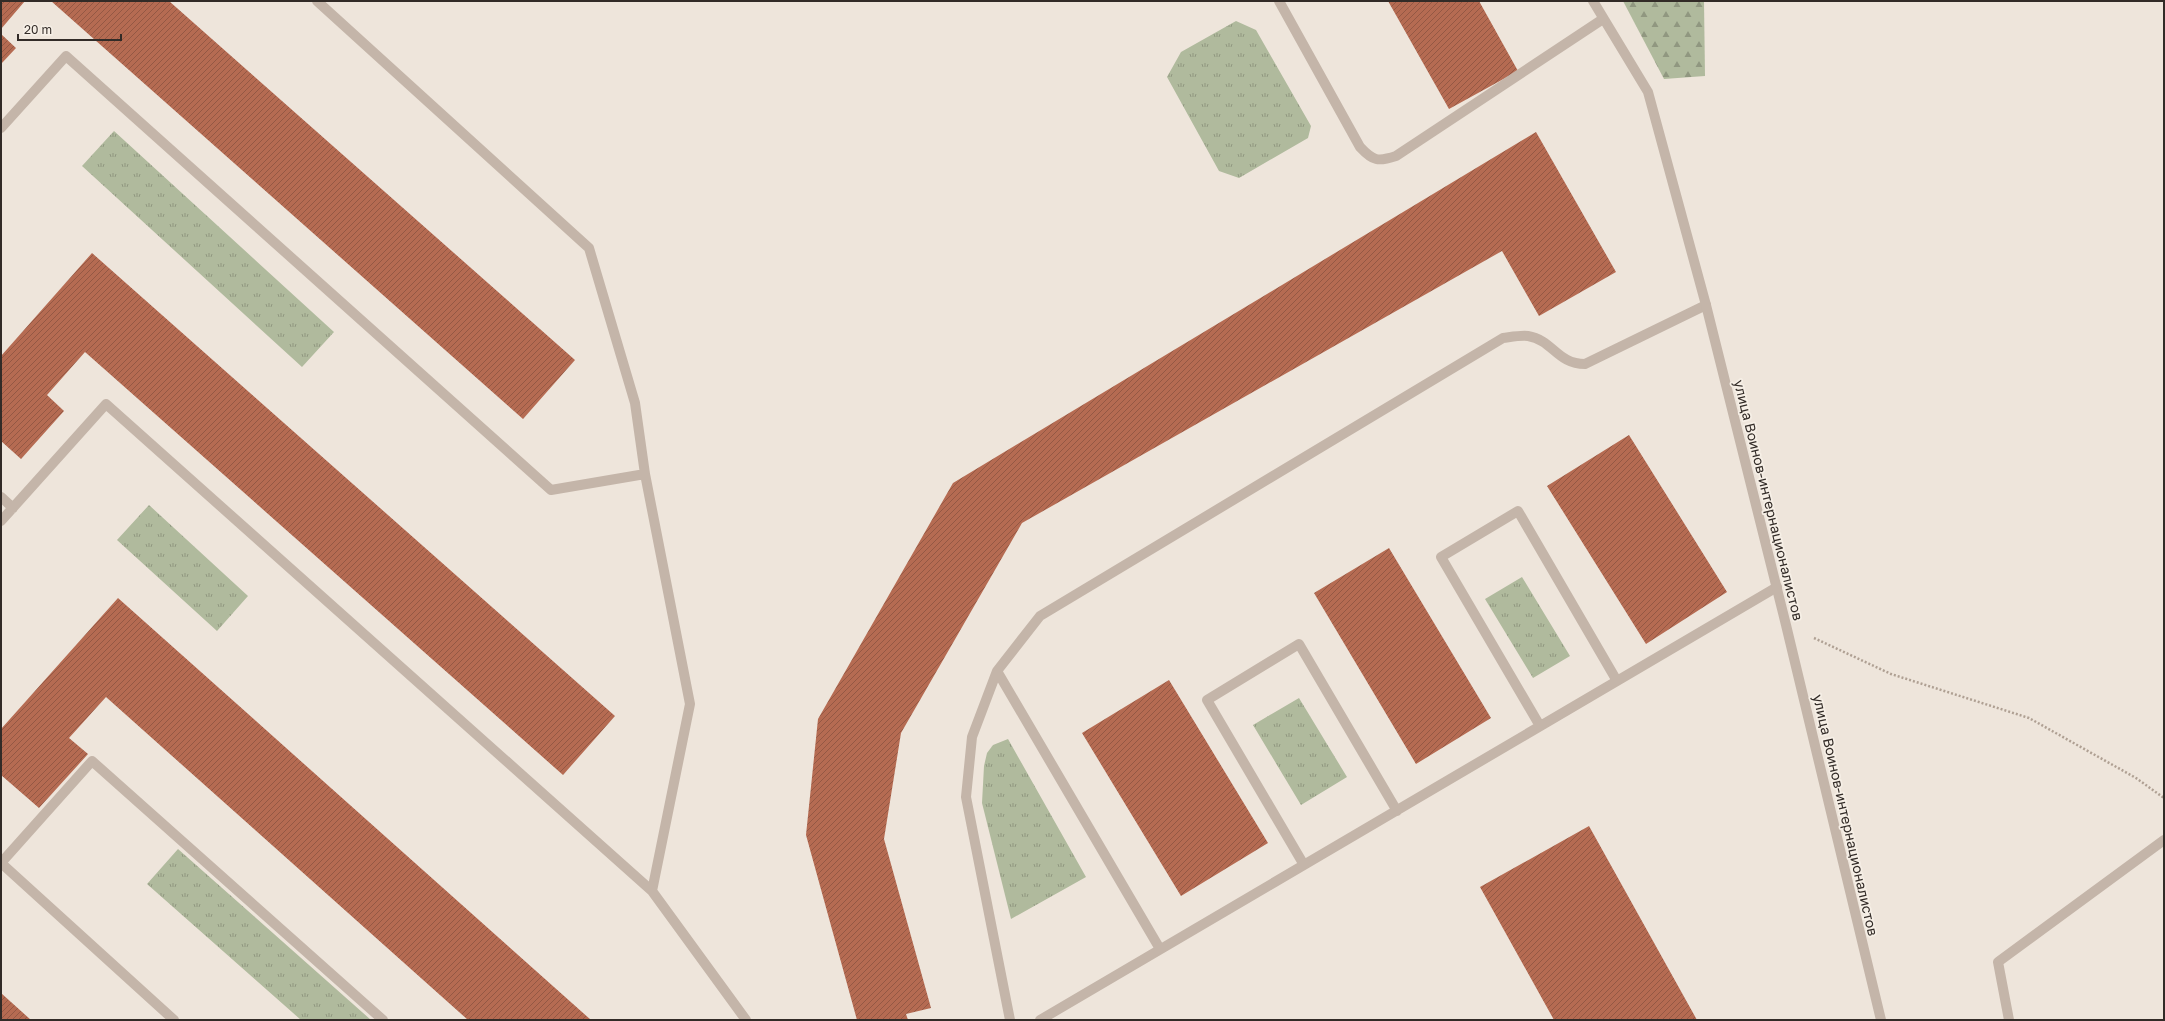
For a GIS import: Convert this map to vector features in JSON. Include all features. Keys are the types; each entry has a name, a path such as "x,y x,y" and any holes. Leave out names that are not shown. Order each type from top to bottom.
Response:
{"street":[{"path":"317,1 589,248 635,403 645,474 690,704 652,891"},
{"path":"1278,1 1360,147 1370,157 1382,160 1396,156 1603,19"},
{"name":"улица Воинов-интернационалистов","path":"1593,1 1648,92 1706,305 1777,587 1881,1020"},
{"path":"1,128 66,56 551,490 645,474"},
{"path":"1010,1020 966,797 972,737 997,671 1040,616 1503,338 1528,336 1548,344 1567,361 1575,364 1585,364 1706,305"},
{"path":"1,521 106,404 652,891 746,1020"},
{"path":"1,497 13,508"},
{"path":"1540,726 1441,557 1518,511 1617,681"},
{"path":"1040,1020 1777,587"},
{"path":"1304,865 1207,700 1299,644 1397,810"},
{"path":"997,671 1160,950"},
{"path":"174,1020 1,863 92,761 383,1020"},
{"path":"2009,1020 1998,962 2164,840"}],"path":[{"path":"1786,625 1891,674 2029,718 2136,778 2164,798"}],"green space":[{"path":"1623,1 1704,1 1705,76 1664,79"},
{"path":"1236,21 1256,30 1311,126 1308,138 1239,178 1219,171 1167,77 1181,52"},
{"path":"114,131 334,332 302,367 82,166"},
{"path":"149,505 248,596 217,631 117,540"},
{"path":"1522,577 1570,656 1533,678 1485,599"},
{"path":"1299,698 1347,777 1301,805 1253,725"},
{"path":"1008,739 1086,877 1011,919 982,803 984,766 987,753 993,745"},
{"path":"178,849 371,1020 301,1020 147,884"}],"building":[{"path":"1,1 25,1 1,29"},
{"path":"51,1 169,1 575,360 523,419"},
{"path":"1388,1 1479,1 1518,71 1449,109"},
{"path":"1,34 16,48 1,64"},
{"path":"1536,132 1616,272 1539,316 1502,251 1022,523 901,733 884,839 931,1008 906,1014 908,1020 857,1020 806,835 818,719 953,483"},
{"path":"92,253 615,716 563,775 85,352 47,395 64,411 21,459 1,441 1,356"},
{"path":"1629,435 1727,592 1646,644 1547,486"},
{"path":"1389,548 1491,718 1416,764 1314,593"},
{"path":"118,598 591,1020 468,1020 106,697 69,738 88,754 39,808 1,775 1,729"},
{"path":"1169,680 1268,843 1181,896 1082,733"},
{"path":"1589,826 1697,1020 1554,1020 1480,887"},
{"path":"1,993 31,1020 1,1020"}]}
